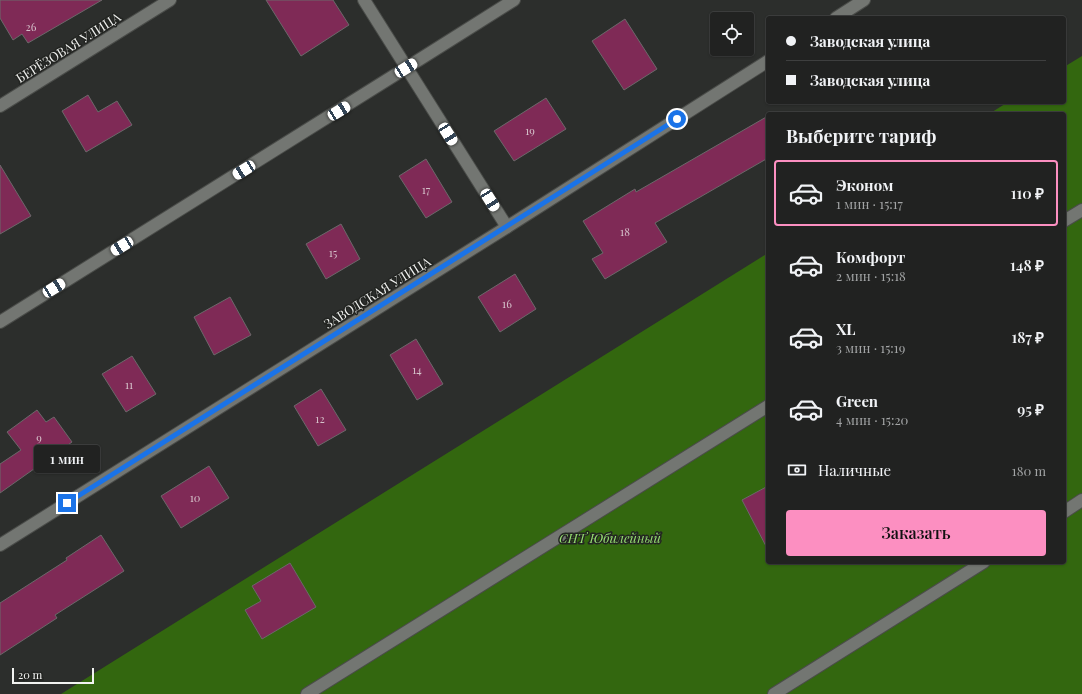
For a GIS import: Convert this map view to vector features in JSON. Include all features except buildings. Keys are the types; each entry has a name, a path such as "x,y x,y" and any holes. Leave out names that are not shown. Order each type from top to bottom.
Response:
{"street":[{"name":"БЕРЁЗОВАЯ УЛИЦА","path":"0,106 170,0"},
{"path":"364,0 507,227"},
{"path":"0,322 514,0"},
{"path":"839,16 864,0"},
{"name":"ЗАВОДСКАЯ УЛИЦА","path":"0,545 507,227 766,62"},
{"path":"1066,220 1082,210"},
{"path":"307,694 766,407"},
{"path":"1066,511 1082,500"},
{"path":"774,694 981,564"}],"green space":[{"name":"СНТ Юбилейный","path":"1082,56 1082,694 61,694 766,254 766,564 1066,564 1066,112 992,112 1005,104 1066,104 1066,66"}],"route":[{"path":"67,503 677,119"}]}
